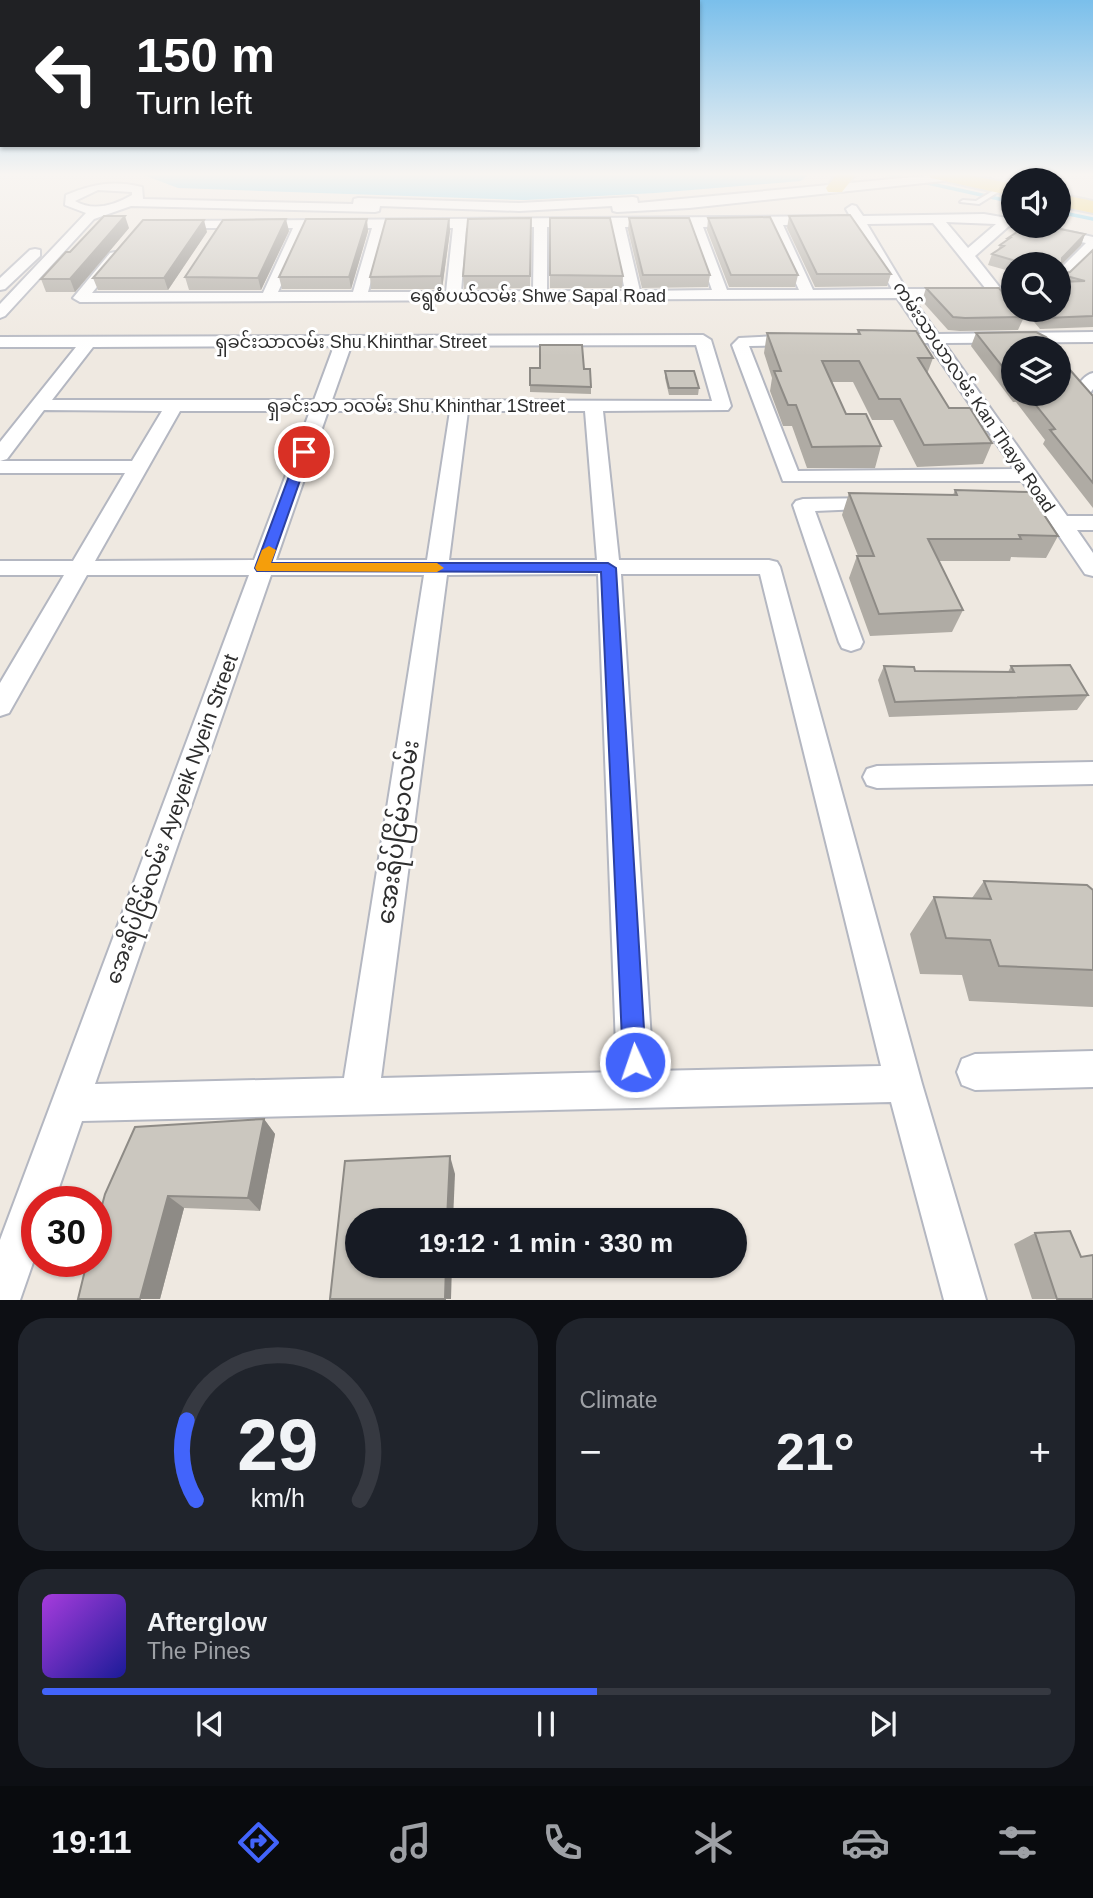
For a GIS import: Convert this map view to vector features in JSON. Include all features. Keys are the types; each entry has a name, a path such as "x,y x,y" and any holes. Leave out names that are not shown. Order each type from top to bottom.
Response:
{"street":[{"path":"0,286 53,235"},
{"path":"0,313 73,235"},
{"path":"268,298 297,235"},
{"path":"359,297 377,235"},
{"path":"453,297 459,235"},
{"path":"540,297 541,235"},
{"path":"621,235 634,296"},
{"path":"699,235 720,295"},
{"path":"781,235 808,295"},
{"name":"ကမ်းသာယာလမ်း Kan Thaya Road","path":"866,235 902,294 1093,569"},
{"path":"950,235 1001,289"},
{"path":"968,255 994,235"},
{"path":"1071,237 1093,243 1071,266"},
{"name":"ရွေစံပယ်လမ်း Shwe Sapal Road","path":"124,246 80,298 177,293 268,298 1001,293"},
{"path":"1022,322 1034,336"},
{"path":"1071,339 1093,337"},
{"name":"ရှခင်းသာလမ်း Shu Khinthar Street","path":"0,342 703,340"},
{"name":"ရှခင်းသာ ၁လမ်း Shu Khinthar 1Street","path":"41,405 722,406 703,340"},
{"path":"812,340 742,342 740,345 790,477 1028,475"},
{"path":"866,340 1001,342"},
{"name":"အေးရိပ်ငြိမ်လမ်း Ayeyeik Nyein Street","path":"0,1296 344,342"},
{"path":"0,455 87,343"},
{"path":"1071,377 1089,391"},
{"path":"0,706 174,405"},
{"name":"အေးရိပ်ငြိမ်၁လမ်း","path":"360,1096 460,406"},
{"path":"593,406 608,568 636,1090"},
{"path":"0,467 139,467"},
{"path":"1019,502 1046,501"},
{"path":"850,642 803,505 898,503"},
{"path":"1061,523 1093,523"},
{"path":"0,568 769,567 904,1084 965,1300"},
{"path":"877,776 1093,773"},
{"path":"975,1072 1093,1069"},
{"path":"69,1102 904,1084"}],"building":[{"path":"86,235 109,235 70,279 41,279 66,252 70,252"},
{"path":"130,235 194,235 164,278 93,278"},
{"path":"213,235 279,235 258,278 185,277"},
{"path":"299,235 362,235 349,277 279,277"},
{"path":"382,235 447,235 441,276 370,277"},
{"path":"467,235 531,235 530,276 463,276"},
{"path":"550,235 614,235 623,276 550,275"},
{"path":"633,235 695,235 710,275 643,275"},
{"path":"715,235 779,235 798,275 731,275"},
{"path":"798,235 864,235 891,274 817,274"},
{"path":"1071,235 1084,235 1068,252 1001,252 1001,257 992,254 1004,246 1000,245 1010,238 1071,238"},
{"path":"1093,250 1093,316 1071,317 1071,282 1085,281 1071,277 1071,271"},
{"path":"926,288 999,288 1001,290 1001,317 953,317"},
{"path":"858,330 916,331 933,358 918,358 949,408 970,408 992,443 924,445 900,399 879,399 859,361 822,361 846,414 866,414 881,446 812,447 796,405 788,405 774,371 781,371 767,333 860,334"},
{"path":"1036,332 1044,336 1001,336 1001,365 976,333"},
{"path":"540,345 582,345 584,369 590,369 591,387 530,385 530,368 540,368"},
{"path":"665,371 694,371 699,388 669,388"},
{"path":"1071,371 1093,396 1093,483 1050,430 1055,429 1037,406 1071,406"},
{"path":"955,490 1029,492 1058,536 1019,535 1021,539 928,539 963,610 879,614 857,556 874,556 849,493 957,495"},
{"path":"1070,665 1088,695 895,702 884,666 914,667 915,671 1014,672 1011,666"},
{"path":"984,881 1087,885 1093,890 1093,970 999,966 990,940 946,938 934,897 991,899"},
{"path":"264,1119 248,1198 168,1196 140,1299 78,1299 83,1277 112,1277 112,1186 109,1186 135,1127"},
{"path":"450,1156 448,1208 345,1208 345,1278 446,1278 445,1299 330,1299 345,1161"},
{"path":"1070,1231 1081,1257 1093,1255 1093,1299 1057,1299 1035,1233"}],"slow traffic":[{"path":"269,550 262,568 437,568"}],"route":[{"path":"304,452 262,568 608,568 635,1062"}]}
